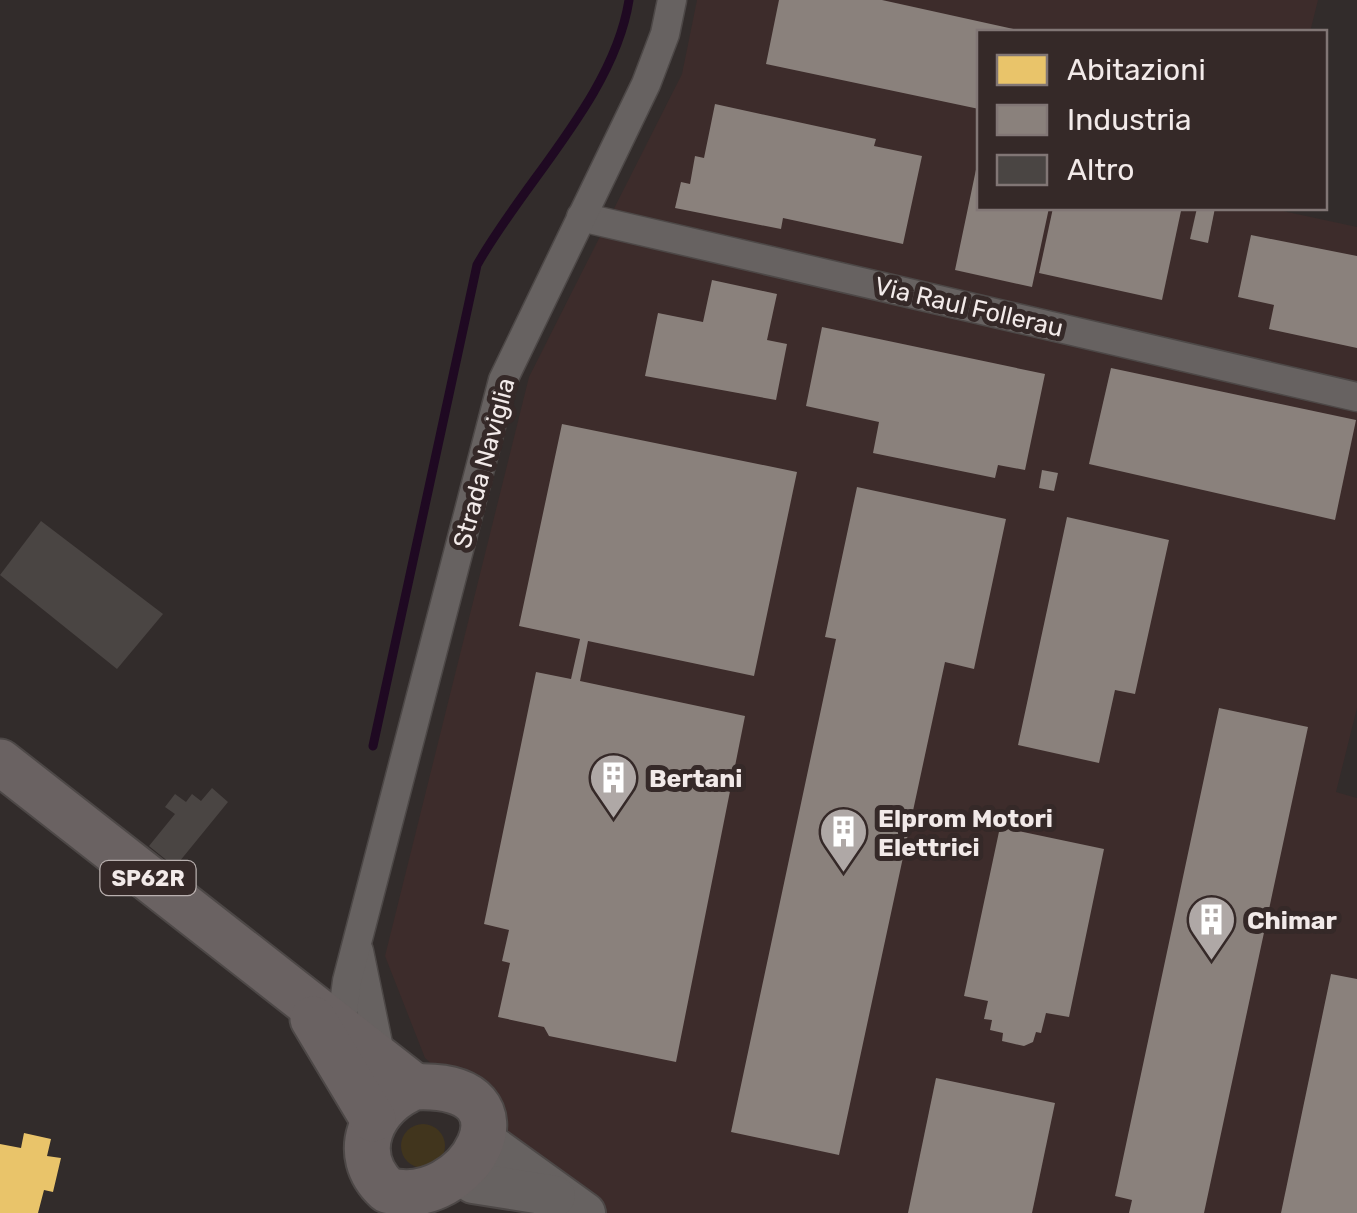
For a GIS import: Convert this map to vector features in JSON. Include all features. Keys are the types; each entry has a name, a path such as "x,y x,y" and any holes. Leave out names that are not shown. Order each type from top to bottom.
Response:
{"main road":[{"name":"SP62R","path":"0,762 296,993"},
{"path":"296,993 415,1088"},
{"path":"296,993 371,1116 367,1150 378,1196 404,1201 457,1185 574,1205"},
{"path":"371,1116 384,1104 415,1088 448,1090 462,1098 482,1125 457,1185"}],"street":[{"name":"Strada Naviglia","path":"371,1116 341,1026 348,981 503,380 646,84 665,34 672,0"},
{"name":"Via Raul Follerau","path":"581,218 1357,398"},
{"name":"Strada Naviglia","path":"359,949 380,1058"}],"shaded area":[{"path":"697,0 1318,0 1310,30 977,30 977,210 1278,210 1357,227 1357,708 1336,792 1357,798 1357,1213 575,1213 583,1199 425,1058 385,956 529,377 682,74"},
{"path":"423,1124 439,1130 445,1146 439,1162 423,1168 407,1162 401,1146 407,1130"}],"building: Abitazioni":[{"path":"24,1133 51,1139 47,1156 61,1158 53,1192 44,1190 38,1213 0,1213 0,1144 21,1148"}],"building: Industria":[{"path":"779,0 882,0 1018,30 977,30 977,109 766,64"},
{"path":"715,104 876,139 874,146 922,156 903,244 783,218 781,229 675,208 681,182 690,184 695,156 704,158"},
{"path":"977,165 977,210 1049,210 1032,287 955,270"},
{"path":"1053,210 1181,211 1162,300 1039,273"},
{"path":"1197,210 1215,210 1208,243 1190,239"},
{"path":"1251,235 1357,256 1357,348 1269,329 1274,305 1238,297"},
{"path":"712,280 777,294 767,340 787,344 776,400 645,376 658,313 703,322"},
{"path":"822,327 1045,374 1025,470 998,465 995,478 873,453 879,422 806,406"},
{"path":"1111,368 1356,420 1335,520 1089,464"},
{"path":"562,424 797,472 754,676 588,641 580,681 745,716 676,1062 549,1036 544,1027 498,1017 510,963 502,961 509,930 484,924 536,672 571,679 580,639 519,626"},
{"path":"1042,470 1058,473 1054,491 1039,488"},
{"name":"Elprom Motori Elettrici","path":"857,487 1006,519 974,669 945,662 839,1155 731,1132 836,639 825,637"},
{"path":"1067,517 1169,540 1135,694 1115,690 1099,763 1018,745"},
{"name":"Chimar","path":"1219,708 1308,727 1204,1213 1129,1213 1132,1200 1115,1196"},
{"path":"1000,827 1104,849 1069,1017 1046,1013 1041,1033 1036,1032 1033,1042 1024,1046 1002,1041 1003,1033 990,1030 992,1020 984,1019 988,1001 964,996"},
{"path":"1331,974 1357,979 1357,1213 1281,1213"},
{"path":"936,1078 1055,1103 1032,1213 908,1213"}],"building: Altro":[{"path":"41,521 163,614 117,669 0,575"},
{"path":"212,788 228,802 175,867 149,846 175,814 165,807 175,794 186,802 192,794 201,801"}],"waterway":[{"path":"373,746 477,265 587,104 620,36 629,0"}],"place":[{"name":"Bertani","path":"614,820"},
{"name":"Elprom Motori Elettrici","path":"843,874"},
{"name":"Chimar","path":"1212,962"}]}
